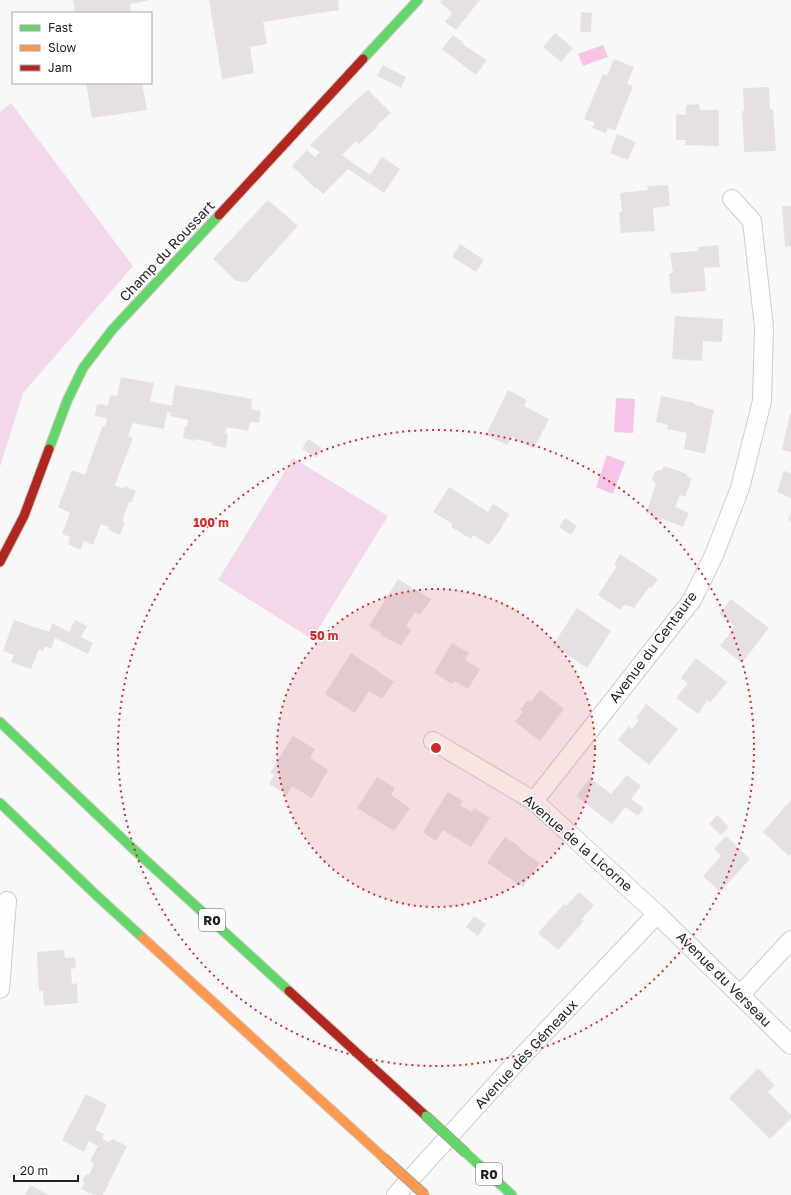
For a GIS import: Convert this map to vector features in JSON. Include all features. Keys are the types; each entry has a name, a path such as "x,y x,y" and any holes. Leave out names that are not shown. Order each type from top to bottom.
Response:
{"main road":[{"name":"Champ du Roussart","path":"0,562 24,516 67,401 83,368 112,330 418,0"},
{"name":"R0","path":"0,722 129,845 512,1195"},
{"path":"0,803 95,894 425,1195"}],"street":[{"name":"Avenue du Centaure","path":"534,801 692,600 714,554 740,488 762,401 764,327 752,221 732,199"},
{"name":"Avenue de la Licorne","path":"432,740 534,801 657,914"},
{"path":"0,989 8,901"},
{"name":"Avenue du Verseau","path":"657,914 791,1045"},
{"name":"Avenue des Gémeaux","path":"396,1195 512,1068 657,914"},
{"path":"740,995 791,940"}],"shaded area":[{"path":"603,45 608,57 583,66 578,54"},
{"path":"11,103 133,266 23,393 0,467 0,112"},
{"path":"616,398 635,399 633,433 614,432"},
{"path":"607,455 625,462 613,494 596,487"},
{"path":"293,458 388,516 312,639 218,580"}],"building":[{"path":"73,0 148,0 130,4 131,12 75,12"},
{"path":"209,0 338,0 339,10 263,22 267,44 250,47 254,73 222,79"},
{"path":"442,0 480,0 456,30 445,22 452,13 440,2"},
{"path":"581,12 592,13 591,32 580,32"},
{"path":"555,33 573,48 561,62 543,47"},
{"path":"453,35 464,43 462,44 487,60 476,75 442,49"},
{"path":"614,59 634,67 627,84 633,86 615,131 608,128 606,133 592,128 595,123 584,119 603,74 607,76"},
{"path":"383,65 406,77 401,88 377,76"},
{"path":"86,84 142,84 147,110 92,118"},
{"path":"769,87 770,109 773,109 776,151 744,152 742,111 744,111 743,88"},
{"path":"368,90 391,113 359,144 356,141 342,155 370,175 382,157 400,169 384,193 348,169 323,194 292,166 307,150 315,157 320,152 310,145"},
{"path":"699,104 700,110 719,110 719,146 685,145 686,140 676,140 676,114 686,115 686,105"},
{"path":"617,134 636,142 628,160 610,153"},
{"path":"668,185 670,206 653,208 655,231 621,233 619,212 622,212 620,193 648,190 647,186"},
{"path":"268,200 298,226 247,282 236,281 213,259"},
{"path":"782,206 791,206 791,246 785,247"},
{"path":"460,244 484,260 476,272 452,257"},
{"path":"718,245 720,267 704,268 706,291 671,294 669,273 673,273 670,253 698,251 698,247"},
{"path":"675,316 723,319 722,342 703,341 702,361 672,359"},
{"path":"121,377 154,383 150,401 168,405 172,405 175,385 252,399 251,409 261,411 259,423 250,422 248,431 227,427 225,433 228,434 226,448 196,439 195,441 183,438 185,426 187,426 188,420 170,416 171,413 167,412 164,429 133,423 128,436 133,438 115,485 123,489 125,486 136,491 131,503 129,502 122,521 125,522 120,535 108,530 109,527 101,524 93,545 84,541 81,550 68,544 70,537 62,534 70,513 58,507 72,470 85,475 102,427 105,427 107,418 95,416 97,404 108,405 110,395 117,396"},
{"path":"508,390 527,400 524,406 549,419 534,449 512,437 507,445 486,435"},
{"path":"661,396 695,403 695,405 714,410 705,454 684,449 687,433 667,429 668,425 656,422"},
{"path":"791,414 791,452 782,450"},
{"path":"308,439 322,448 317,458 302,449"},
{"path":"664,466 687,474 687,476 692,478 685,497 680,495 675,507 689,513 683,527 663,519 658,521 653,519 651,514 646,513 656,484 652,479 655,472 662,470"},
{"path":"784,471 791,473 791,498 777,492"},
{"path":"449,487 488,512 493,504 509,514 498,534 489,545 473,535 471,539 451,527 453,524 433,512"},
{"path":"791,511 791,521 788,520"},
{"path":"565,518 577,526 571,535 559,527"},
{"path":"620,554 658,579 651,588 649,587 634,608 624,605 620,610 598,595 617,566 614,564"},
{"path":"398,579 431,599 420,615 415,612 406,626 411,630 401,646 381,635 382,634 369,626"},
{"path":"731,599 769,628 742,663 720,646 735,626 719,614"},
{"path":"577,608 611,631 587,668 553,645"},
{"path":"14,620 49,632 52,623 69,632 75,620 87,626 81,637 93,643 88,654 55,638 51,649 45,646 43,651 39,649 31,669 11,662 14,655 3,651"},
{"path":"452,643 469,653 465,660 480,669 468,689 454,681 452,684 434,673"},
{"path":"351,653 394,682 382,699 369,691 355,713 325,694"},
{"path":"696,658 727,682 710,703 708,700 698,714 676,698 688,683 681,678"},
{"path":"540,690 564,709 540,741 515,722 523,712 520,710 528,700 531,702"},
{"path":"646,704 678,729 649,765 618,740 629,726 632,729 639,720 636,718"},
{"path":"293,736 315,749 310,758 328,770 312,798 292,786 287,795 269,784 274,775 270,773"},
{"path":"627,775 641,786 631,799 644,808 638,816 625,807 612,824 576,796 590,778 611,794"},
{"path":"377,777 395,788 391,795 410,808 394,831 357,808"},
{"path":"448,792 463,801 460,805 472,812 474,808 490,818 471,847 443,830 436,841 423,832"},
{"path":"791,800 791,854 789,856 763,832"},
{"path":"717,815 729,827 721,835 709,824"},
{"path":"726,836 750,859 720,892 703,876 721,856 714,849"},
{"path":"505,837 540,863 523,887 487,863"},
{"path":"579,892 594,905 581,920 584,921 558,950 538,933 564,904 566,906"},
{"path":"474,916 486,924 478,936 466,927"},
{"path":"64,950 65,958 75,957 76,968 71,969 72,984 77,983 78,1003 44,1006 43,990 39,991 37,952"},
{"path":"758,1068 775,1085 768,1092 791,1115 791,1118 770,1139 729,1098"},
{"path":"86,1094 107,1105 95,1130 104,1134 102,1139 108,1142 113,1139 127,1146 103,1195 93,1195 81,1189 85,1183 82,1181 86,1174 89,1175 94,1164 90,1161 98,1146 89,1141 84,1152 62,1140"},
{"path":"30,1185 49,1195 25,1195"}],"traffic: fast":[{"path":"363,59 418,0"},
{"path":"49,449 67,401 83,368 112,330 219,215"},
{"path":"0,722 129,845 289,991"},
{"path":"0,803 143,938"},
{"path":"426,1116 466,1153"},
{"path":"466,1153 512,1195"}],"traffic: slow":[{"path":"143,938 384,1158"},
{"path":"384,1158 425,1195"}],"traffic: jam":[{"path":"219,215 363,59"},
{"path":"0,562 24,516 49,449"},
{"path":"289,991 426,1116"}]}
